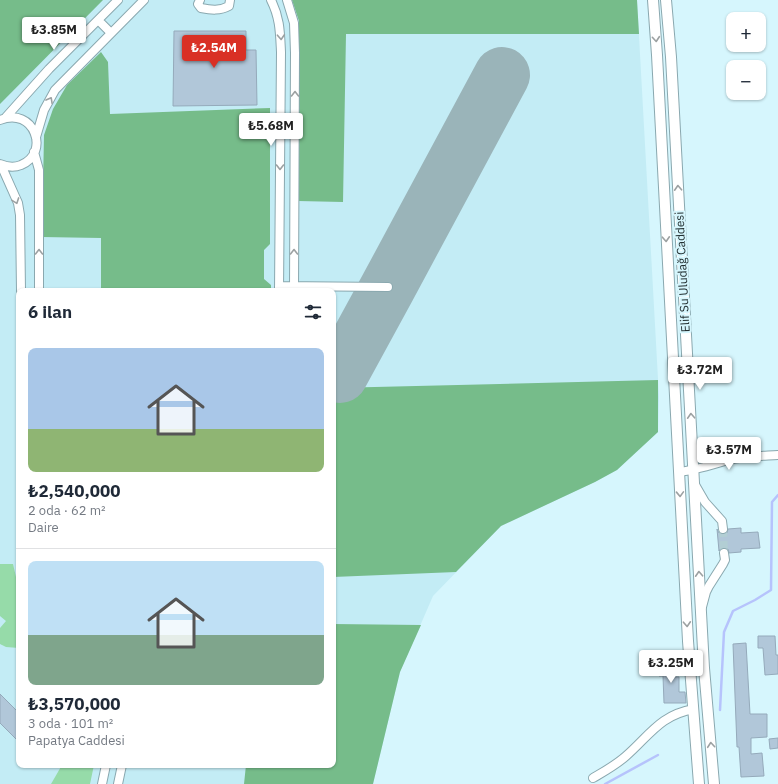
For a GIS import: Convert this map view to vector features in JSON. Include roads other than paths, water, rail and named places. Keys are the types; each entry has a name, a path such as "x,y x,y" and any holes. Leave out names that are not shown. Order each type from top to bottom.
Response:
{"main road":[{"name":"Elif Su Uludağ Caddesi","path":"653,0 670,320 680,472 688,641 700,784"},
{"name":"Elif Su Uludağ Caddesi","path":"666,0 671,64 704,668 714,784"}],"street":[{"path":"3,119 49,69 118,0"},
{"path":"1,164 9,167 17,166 24,164 30,159 34,152 36,137 44,110 55,90 144,0"},
{"path":"200,0 198,4 201,8 210,10 223,9 229,6 230,0"},
{"path":"271,0 280,27 281,52 279,288"},
{"path":"287,0 294,23 295,53 294,288"},
{"path":"98,20 111,33"},
{"path":"3,119 14,117 22,119 33,129 36,137"},
{"path":"34,152 39,170 39,288"},
{"path":"1,164 18,203 20,215 21,288"},
{"path":"336,288 388,287"},
{"path":"680,472 741,458 778,455"},
{"path":"694,483 705,502 722,521 723,529"},
{"path":"701,612 706,592 725,560 724,553"},
{"path":"593,778 609,769 625,757 647,735 668,718 680,712 694,709"},
{"path":"102,784 105,768"},
{"path":"118,784 121,768"}],"waterway":[{"path":"720,710 724,632 733,611 771,590 772,502 778,495"},
{"path":"605,784 658,755"}],"tunnel":[{"path":"723,529 724,553"}]}
